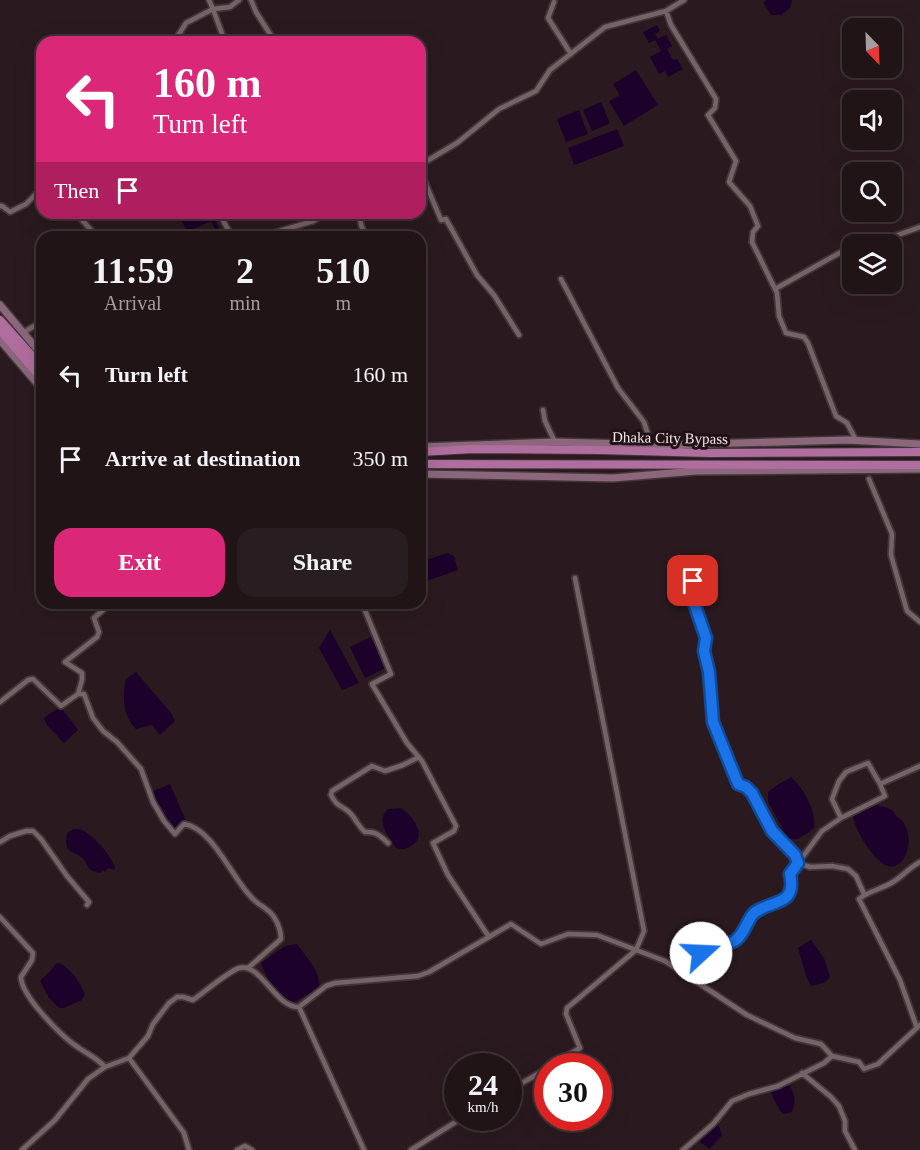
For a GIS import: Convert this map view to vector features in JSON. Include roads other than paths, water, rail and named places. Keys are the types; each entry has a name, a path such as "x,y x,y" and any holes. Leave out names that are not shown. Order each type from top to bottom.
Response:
{"highway":[{"path":"0,320 36,360"},
{"path":"0,330 36,372"},
{"name":"Dhaka City Bypass","path":"426,452 473,449 710,453 920,452"},
{"name":"Dhaka City Bypass","path":"426,464 920,467"}],"main road":[{"path":"0,305 36,348"},
{"path":"1,343 36,383"},
{"path":"426,447 555,442 651,444 856,440 920,444"},
{"path":"426,474 614,478 696,471 920,467"}],"street":[{"path":"209,0 223,36"},
{"path":"178,36 186,23 213,9 230,7 239,0"},
{"path":"251,0 271,36"},
{"path":"426,161 457,143 499,109 536,91 550,70 605,27 666,11 684,0"},
{"path":"554,2 548,18 571,54"},
{"path":"666,11 671,25 716,99 715,108 708,115 736,160 729,182 750,206 758,226 753,232 752,243 775,289 779,316 786,333 804,338 808,343 836,416 847,423 856,440"},
{"path":"426,184 441,220 446,219 477,275 494,295 519,335"},
{"path":"0,207 2,206 10,213 26,204 36,194"},
{"path":"81,219 91,231"},
{"path":"280,231 316,219"},
{"path":"900,234 920,227"},
{"path":"775,289 842,251"},
{"path":"561,279 618,388 644,422 651,444"},
{"path":"23,333 36,325"},
{"path":"543,410 555,442"},
{"path":"869,479 892,534 891,555 907,611 920,622"},
{"path":"572,1053 580,1048 566,1014 567,1008 636,950 644,931 575,578"},
{"path":"693,581 690,591 706,638 704,651 709,672 713,722 738,784 746,787 752,793 772,831 795,855 798,863"},
{"path":"78,694 82,673 65,662 97,637 99,632 94,618 104,609"},
{"path":"364,609 391,674 372,684 407,743 419,757 456,826 454,831 433,843 448,875 489,937"},
{"path":"0,702 28,680 33,679 61,706 78,694 84,694 93,718 141,769 153,802 175,834 184,824 202,832 210,839 245,890 254,900 270,911 276,920 281,930 281,939 248,968"},
{"path":"388,843 373,831 365,832 357,825 349,812 337,806 330,795 332,790 372,766 385,771 419,757"},
{"path":"696,982 701,953 706,949 736,939 754,914 789,895 792,885 790,874 822,831 841,818 885,796 868,763 846,772 840,781 832,799 841,818"},
{"path":"880,784 920,766"},
{"path":"0,842 10,836 33,831 41,838 86,897 89,902 87,905"},
{"path":"299,1007 326,986 335,983 418,976 429,972 511,924 541,944 568,934 597,935 664,961 747,1015 795,1038 821,1044 831,1056 859,1062 864,1069 878,1064 919,1027 900,980 859,899 864,894 881,889 896,880 920,862"},
{"path":"798,863 810,867 832,866 848,869 855,876 864,894"},
{"path":"0,916 33,953 32,960 21,977 24,989 66,1038 98,1059 105,1067"},
{"path":"22,1150 55,1120 88,1079 105,1067 129,1058 148,1036 153,1024 169,1004 177,998 193,1000 238,968 248,968 258,974 273,993 291,1005 299,1007"},
{"path":"299,1007 364,1150"},
{"path":"683,1150 713,1124 732,1101 778,1086 824,1063 831,1056"},
{"path":"129,1058 184,1133 189,1150"},
{"path":"802,1073 831,1096 839,1106 845,1121 845,1131 855,1150"},
{"path":"411,1150 444,1129"},
{"path":"237,1150 245,1146 252,1150"}]}
